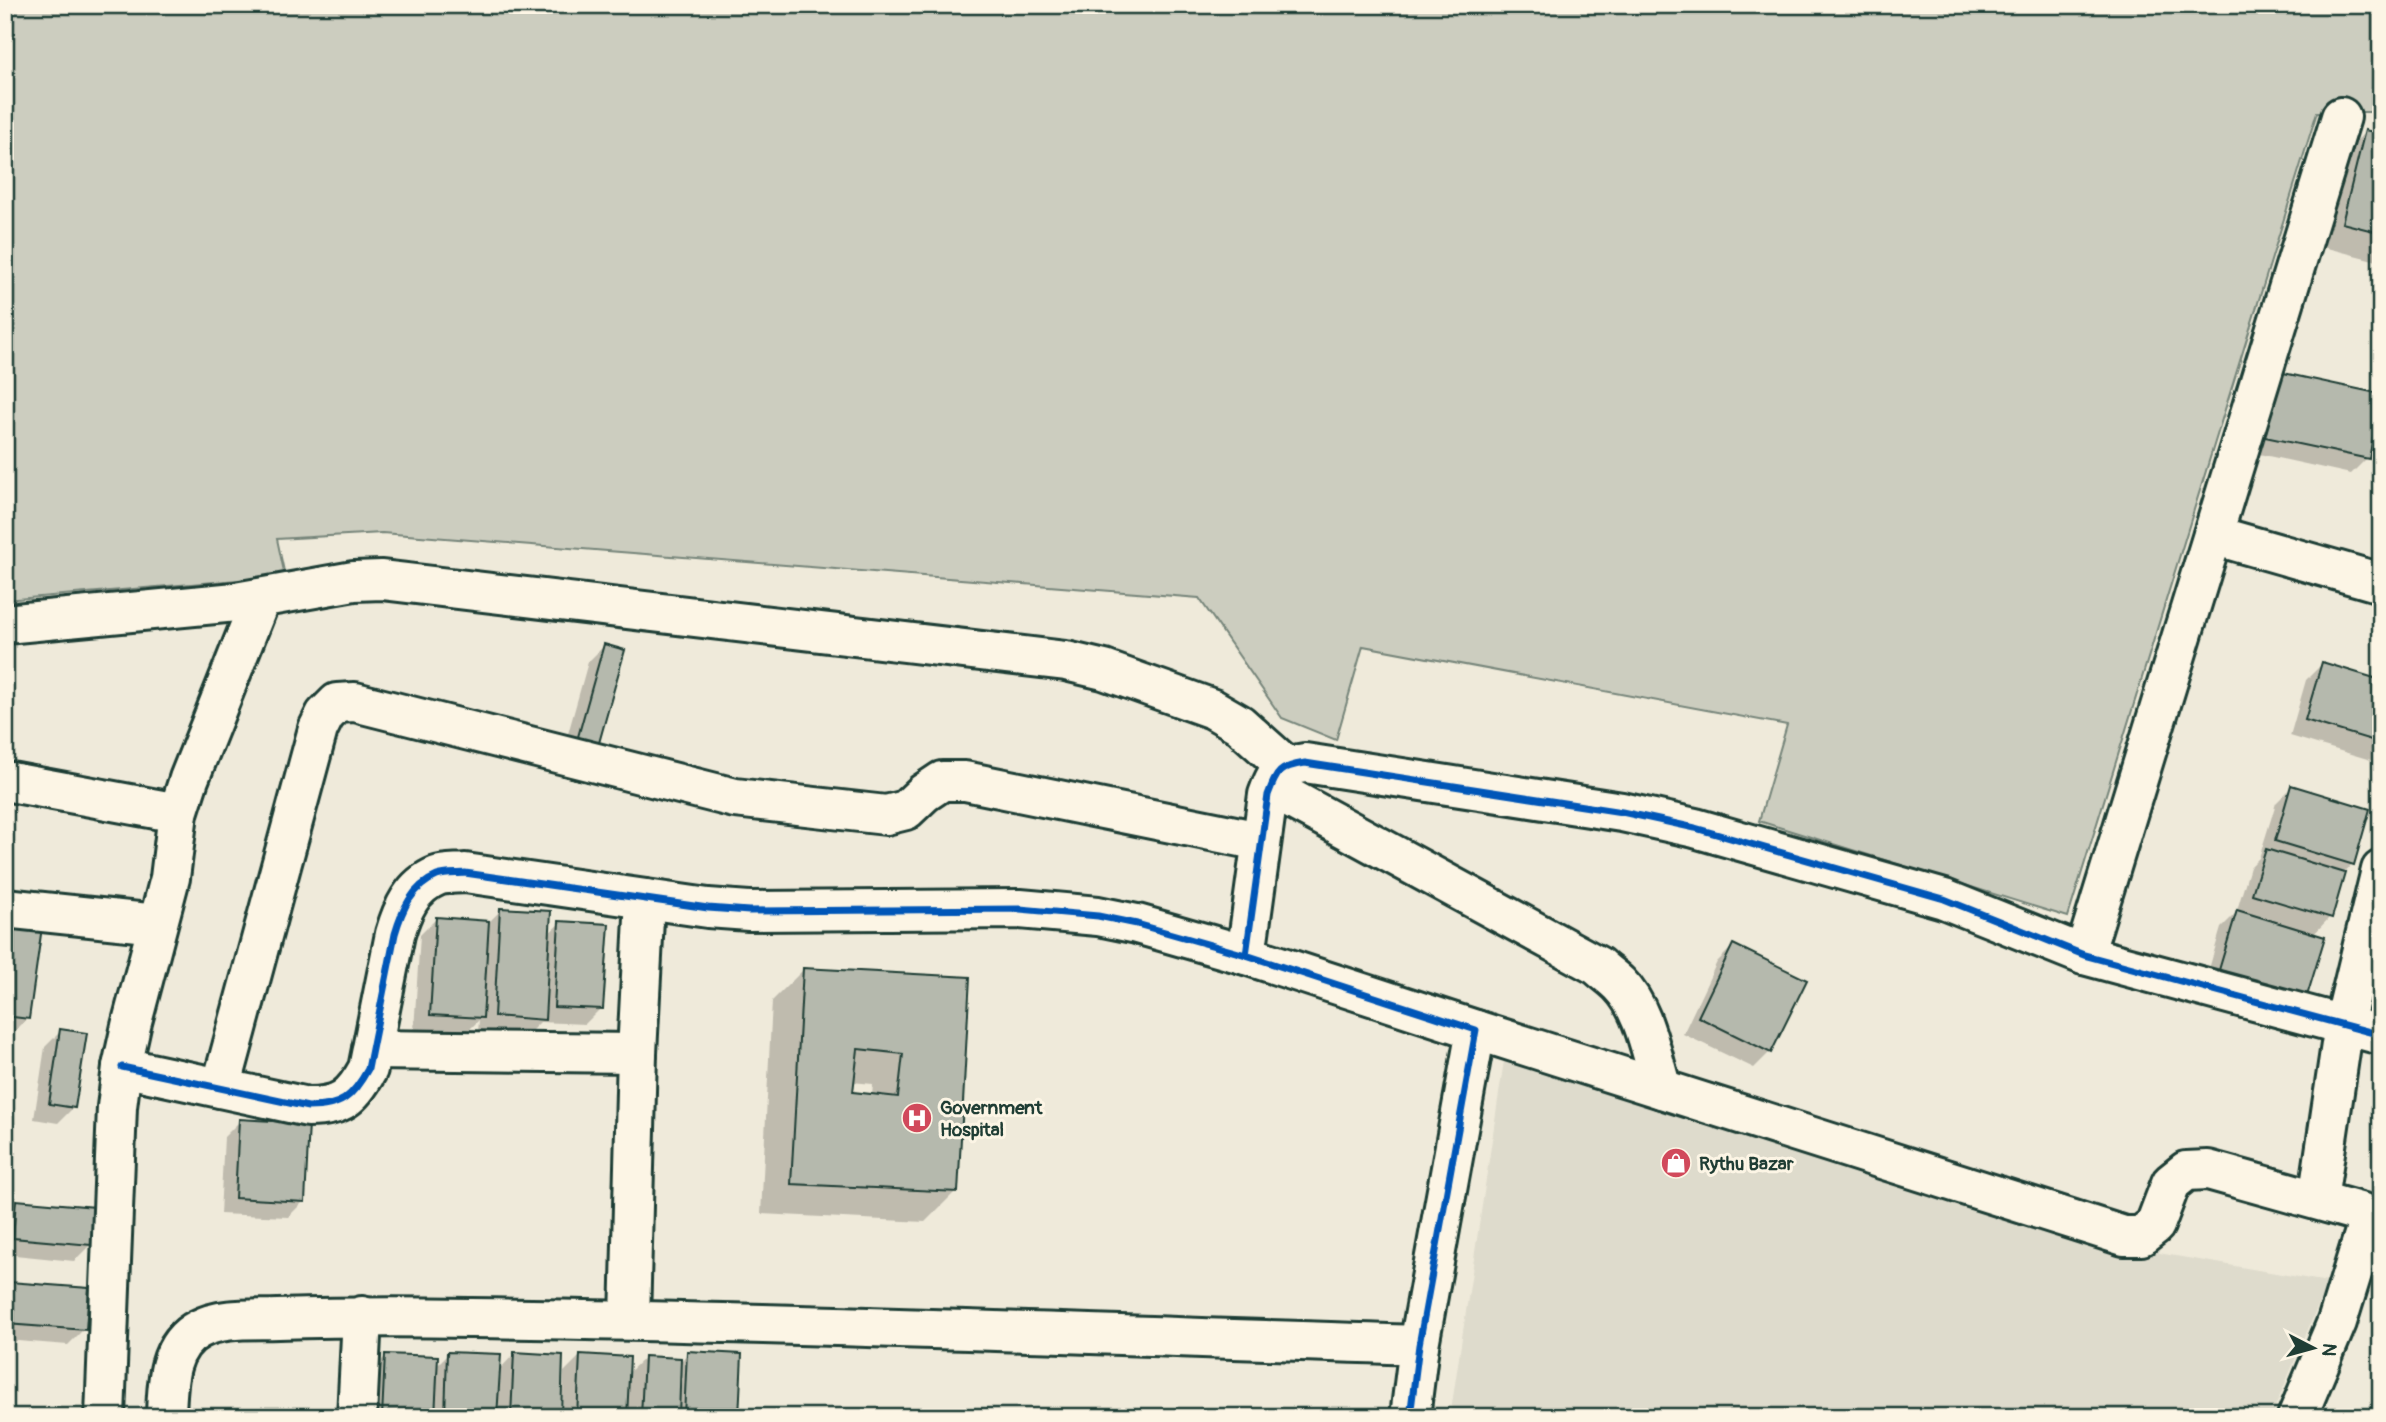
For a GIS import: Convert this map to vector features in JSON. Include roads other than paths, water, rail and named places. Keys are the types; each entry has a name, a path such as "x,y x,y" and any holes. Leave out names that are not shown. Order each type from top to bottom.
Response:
{"street":[{"path":"2084,954 2340,117"},
{"path":"2213,535 2381,583"},
{"path":"5,624 261,598 354,581 382,580 1066,661 1104,670 1213,709 1239,724 1278,777 1598,966 1619,984 1633,1004 1644,1028 1662,1089"},
{"path":"105,1417 117,1107 122,1067 170,878 178,813 261,598"},
{"path":"221,1088 318,729 325,715 337,703 355,702 735,798 766,803 886,815 906,810 923,793 942,781 965,781 1260,841"},
{"path":"1246,954 1260,841 1278,777 1305,763 1660,819 1944,899 2084,954 2381,1035"},
{"path":"5,781 178,813"},
{"path":"2318,1200 2344,1024 2381,870"},
{"path":"122,1067 308,1107 327,1107 344,1101 358,1088 368,1069 395,934 402,912 417,888 438,875 465,873 749,911 1020,909 1098,916 1246,954 2124,1236 2141,1236 2155,1225 2171,1183 2186,1171 2208,1170 2376,1217 2337,1322 2297,1417"},
{"path":"630,1320 637,1053 645,899"},
{"path":"5,908 158,924"},
{"path":"1410,1417 1419,1345 1476,1030"},
{"path":"372,1050 637,1053"},
{"path":"166,1417 167,1385 173,1360 183,1340 200,1328 225,1321 362,1316 630,1320 1419,1345"},
{"path":"357,1417 362,1316"}],"place":[{"name":"Government Hospital","path":"917,1118"},
{"name":"Rythu Bazar","path":"1676,1163"}]}
